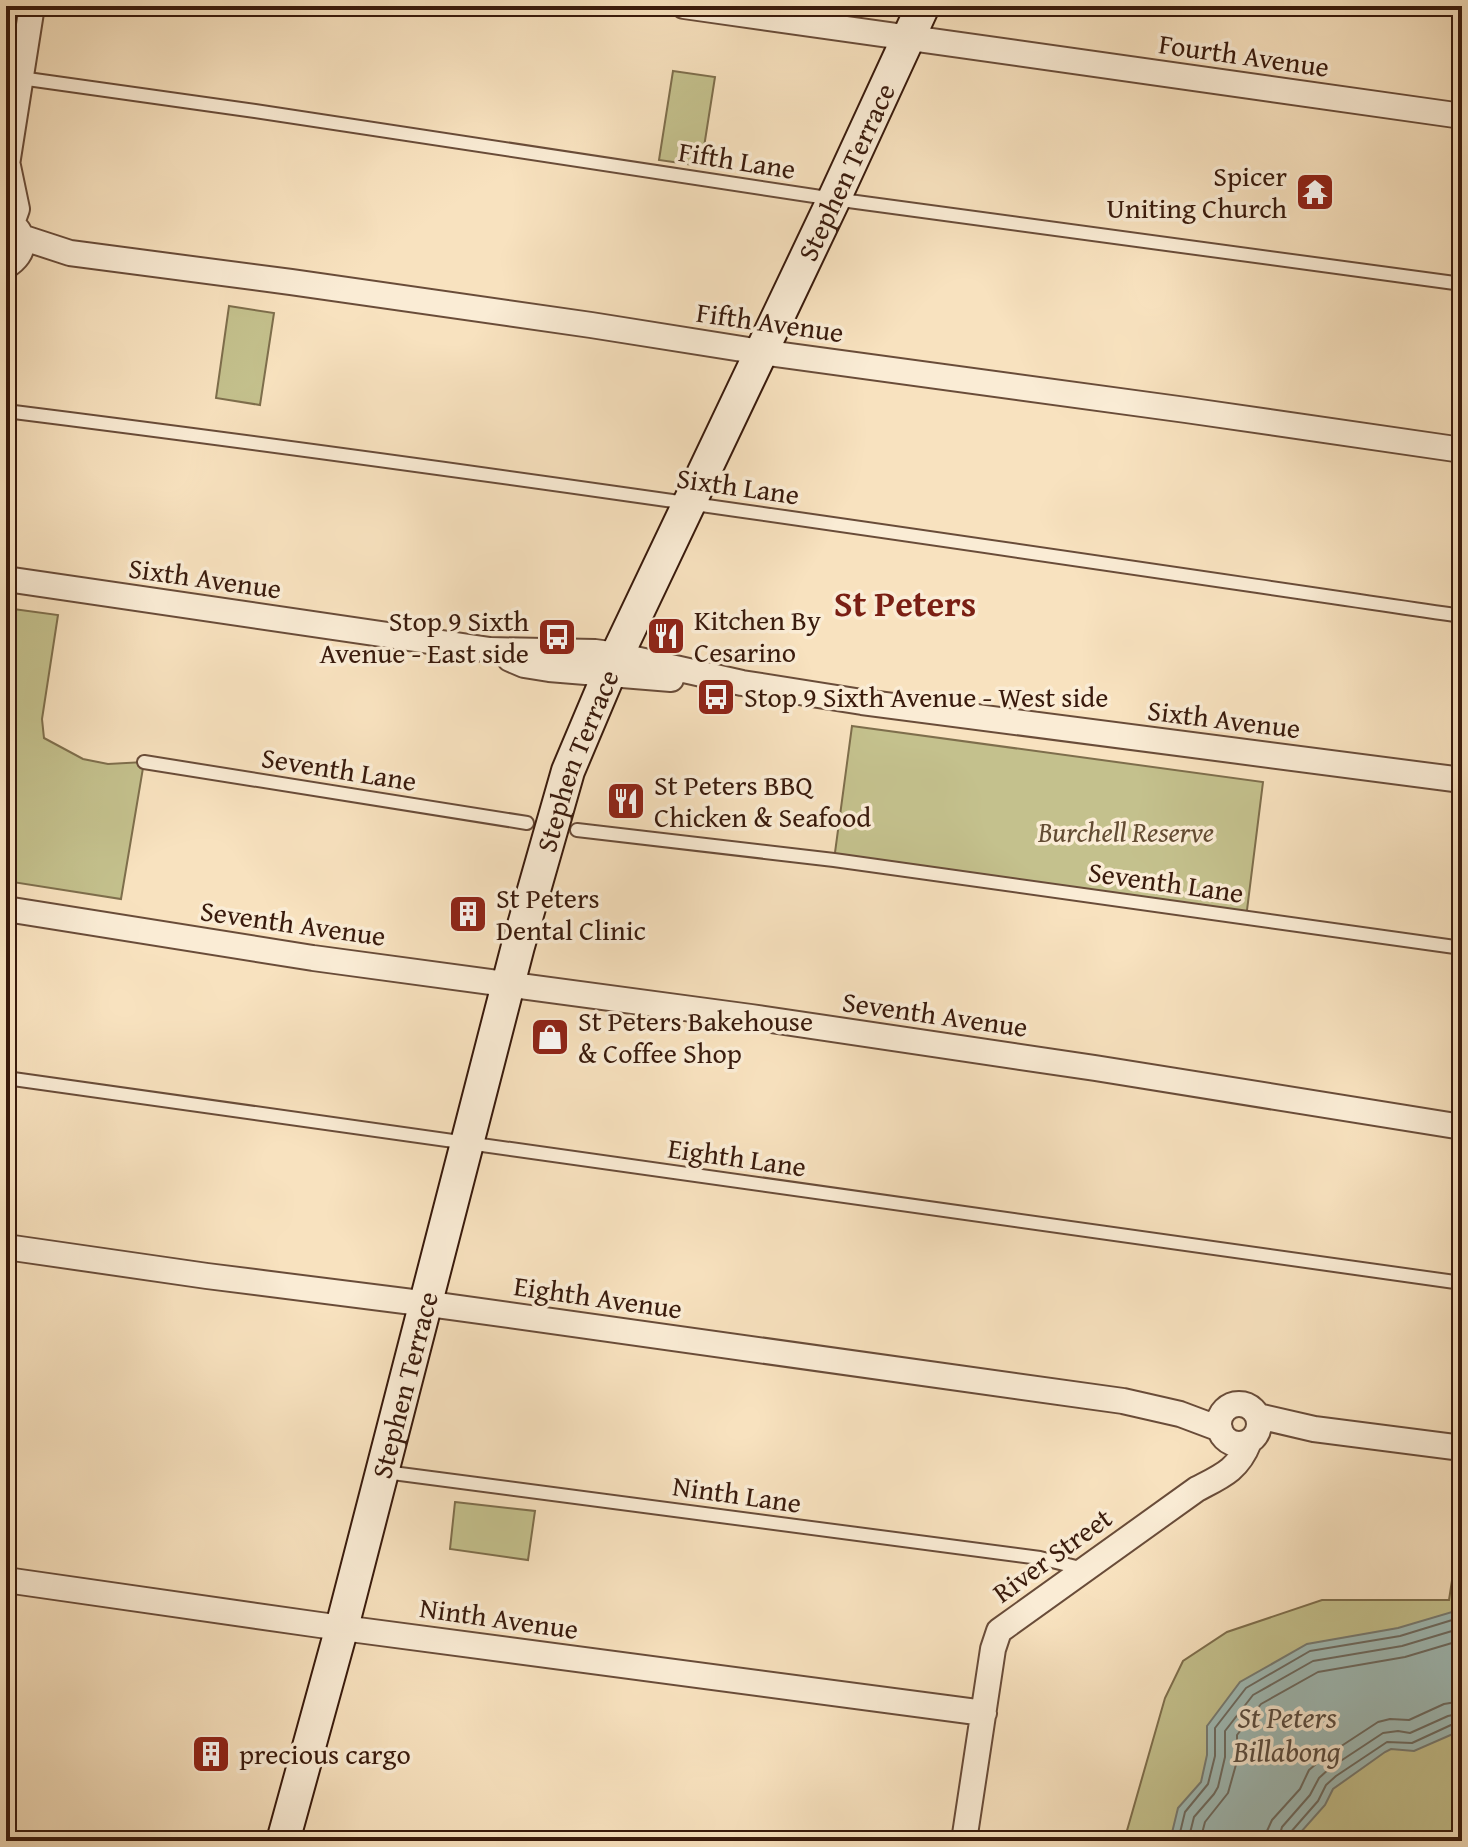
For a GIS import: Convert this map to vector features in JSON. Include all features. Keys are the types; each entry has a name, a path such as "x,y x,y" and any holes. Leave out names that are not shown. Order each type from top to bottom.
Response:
{"main road":[{"name":"Stephen Terrace","path":"283,1841 342,1627 518,946 568,771 612,665 923,6"}],"street":[{"path":"13,241 17,209 7,168 14,77 32,6"},
{"name":"Fourth Avenue","path":"684,6 1462,116"},
{"name":"Fifth Avenue","path":"13,241 70,253 1462,450"},
{"name":"Sixth Avenue","path":"6,579 490,650 524,665 549,669 612,665 862,702 1462,780"},
{"name":"Seventh Avenue","path":"10,911 313,958 751,1017 1462,1127"},
{"name":"Eighth Avenue","path":"6,1247 1123,1401 1238,1429 1314,1429 1462,1448"},
{"name":"River Street","path":"964,1841 993,1649 999,1631 1197,1489 1238,1429"},
{"name":"Ninth Avenue","path":"6,1580 984,1713"}],"lane":[{"name":"Fifth Lane","path":"14,77 834,199 1462,284"},
{"name":"Sixth Lane","path":"6,411 689,503 1462,616"},
{"name":"Seventh Lane","path":"144,762 527,823"},
{"name":"Seventh Lane","path":"577,830 834,860 1462,948"},
{"name":"Eighth Lane","path":"6,1078 1462,1283"},
{"name":"Ninth Lane","path":"382,1471 1040,1558 1084,1569"}],"green space":[{"path":"673,71 715,77 701,166 659,160"},
{"path":"229,306 274,313 260,405 216,398"},
{"path":"6,608 58,615 42,719 44,738 83,759 108,764 144,762 121,899 6,881"},
{"name":"Burchell Reserve","path":"852,726 1263,782 1246,918 834,860"},
{"path":"455,1502 535,1511 528,1560 450,1549"},
{"path":"1462,1516 1462,1841 1124,1841 1165,1698 1183,1661 1227,1632 1322,1600 1449,1600"}],"water":[{"name":"St Peters Billabong","path":"1462,1609 1462,1730 1414,1751 1391,1749 1385,1752 1333,1789 1325,1805 1293,1841 1170,1841 1178,1808 1201,1782 1207,1755 1207,1726 1240,1682 1307,1644 1398,1628"}],"place":[{"name":"Spicer Uniting Church","path":"1315,192"},
{"name":"Kitchen By Cesarino","path":"666,636"},
{"name":"Stop 9 Sixth Avenue - East side","path":"557,637"},
{"name":"Stop 9 Sixth Avenue - West side","path":"716,697"},
{"name":"St Peters BBQ Chicken & Seafood","path":"626,801"},
{"name":"St Peters Dental Clinic","path":"468,914"},
{"name":"St Peters Bakehouse & Coffee Shop","path":"550,1037"},
{"name":"precious cargo","path":"211,1754"}],"district":[{"name":"St Peters","path":"905,603"}]}
